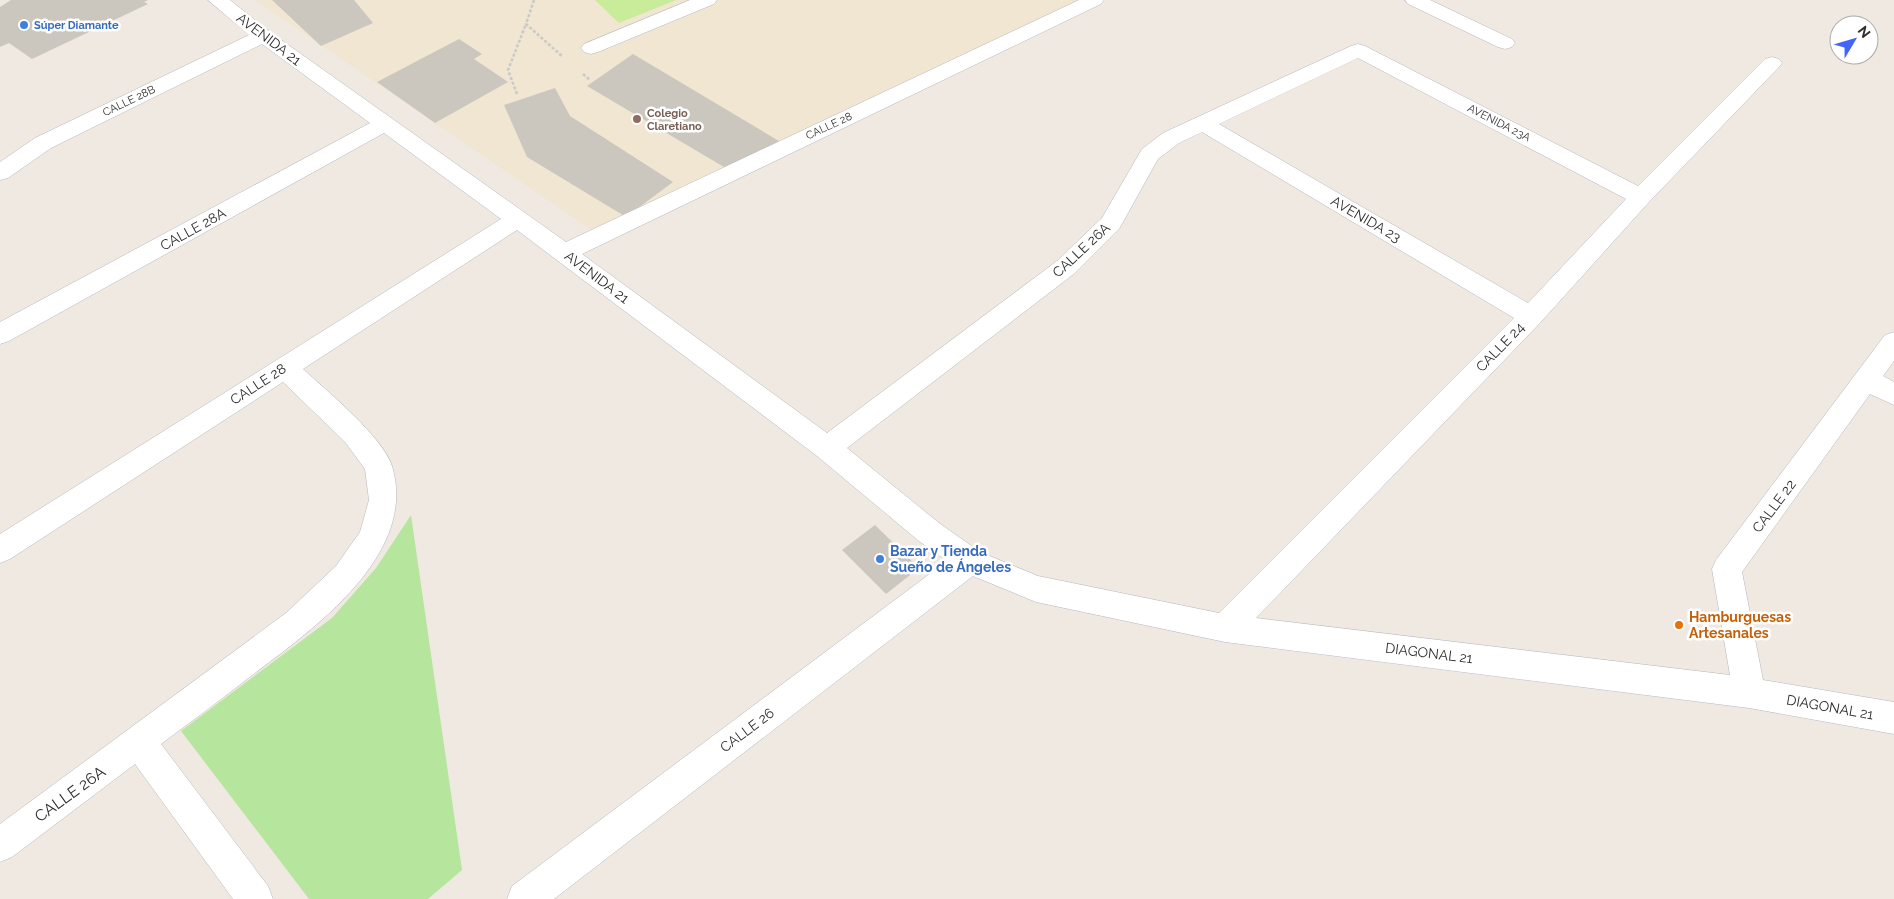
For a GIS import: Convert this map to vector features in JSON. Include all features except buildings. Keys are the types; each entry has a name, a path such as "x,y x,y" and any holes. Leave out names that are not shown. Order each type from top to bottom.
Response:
{"street":[{"name":"AVENIDA 21","path":"218,0 263,36 518,219 827,448 929,532 970,561"},
{"path":"591,48 707,0"},
{"name":"CALLE 28","path":"564,253 1094,0"},
{"path":"1415,0 1505,43"},
{"name":"CALLE 28B","path":"0,173 43,143 263,36"},
{"name":"CALLE 26A","path":"827,448 1066,267 1111,224 1150,154 1172,138 1202,123 1358,50"},
{"name":"AVENIDA 23A","path":"1358,50 1641,197"},
{"name":"CALLE 24","path":"1225,628 1531,316 1641,197 1772,63"},
{"name":"AVENIDA 23","path":"1202,123 1531,316"},
{"name":"CALLE 28A","path":"0,334 385,124"},
{"name":"CALLE 28","path":"0,550 518,219"},
{"name":"CALLE 22","path":"1749,693 1727,569 1894,342"},
{"name":"CALLE 26A","path":"0,845 297,623 347,575 373,536 383,500 378,466 355,434 284,367"},
{"path":"1867,380 1894,395"},
{"name":"DIAGONAL 21","path":"970,561 1036,589 1225,628 1749,693 1894,718"},
{"name":"CALLE 26","path":"524,899 970,561"},
{"path":"139,742 255,899"}],"path":[{"path":"517,94 508,70 534,0"},
{"path":"526,24 569,61"},
{"path":"583,74 590,80"}],"shaded area":[{"name":"Colegio Claretiano","path":"255,0 1087,0 603,238"}],"green space":[{"path":"595,0 676,0 619,23"},
{"path":"411,515 462,870 428,899 309,899 181,731 332,618 376,568"}],"place":[{"name":"Súper Diamante","path":"24,25"},
{"name":"Colegio Claretiano","path":"637,119"},
{"name":"Bazar y Tienda Sueño de Ángeles","path":"880,559"},
{"name":"Hamburguesas Artesanales","path":"1679,625"}]}
